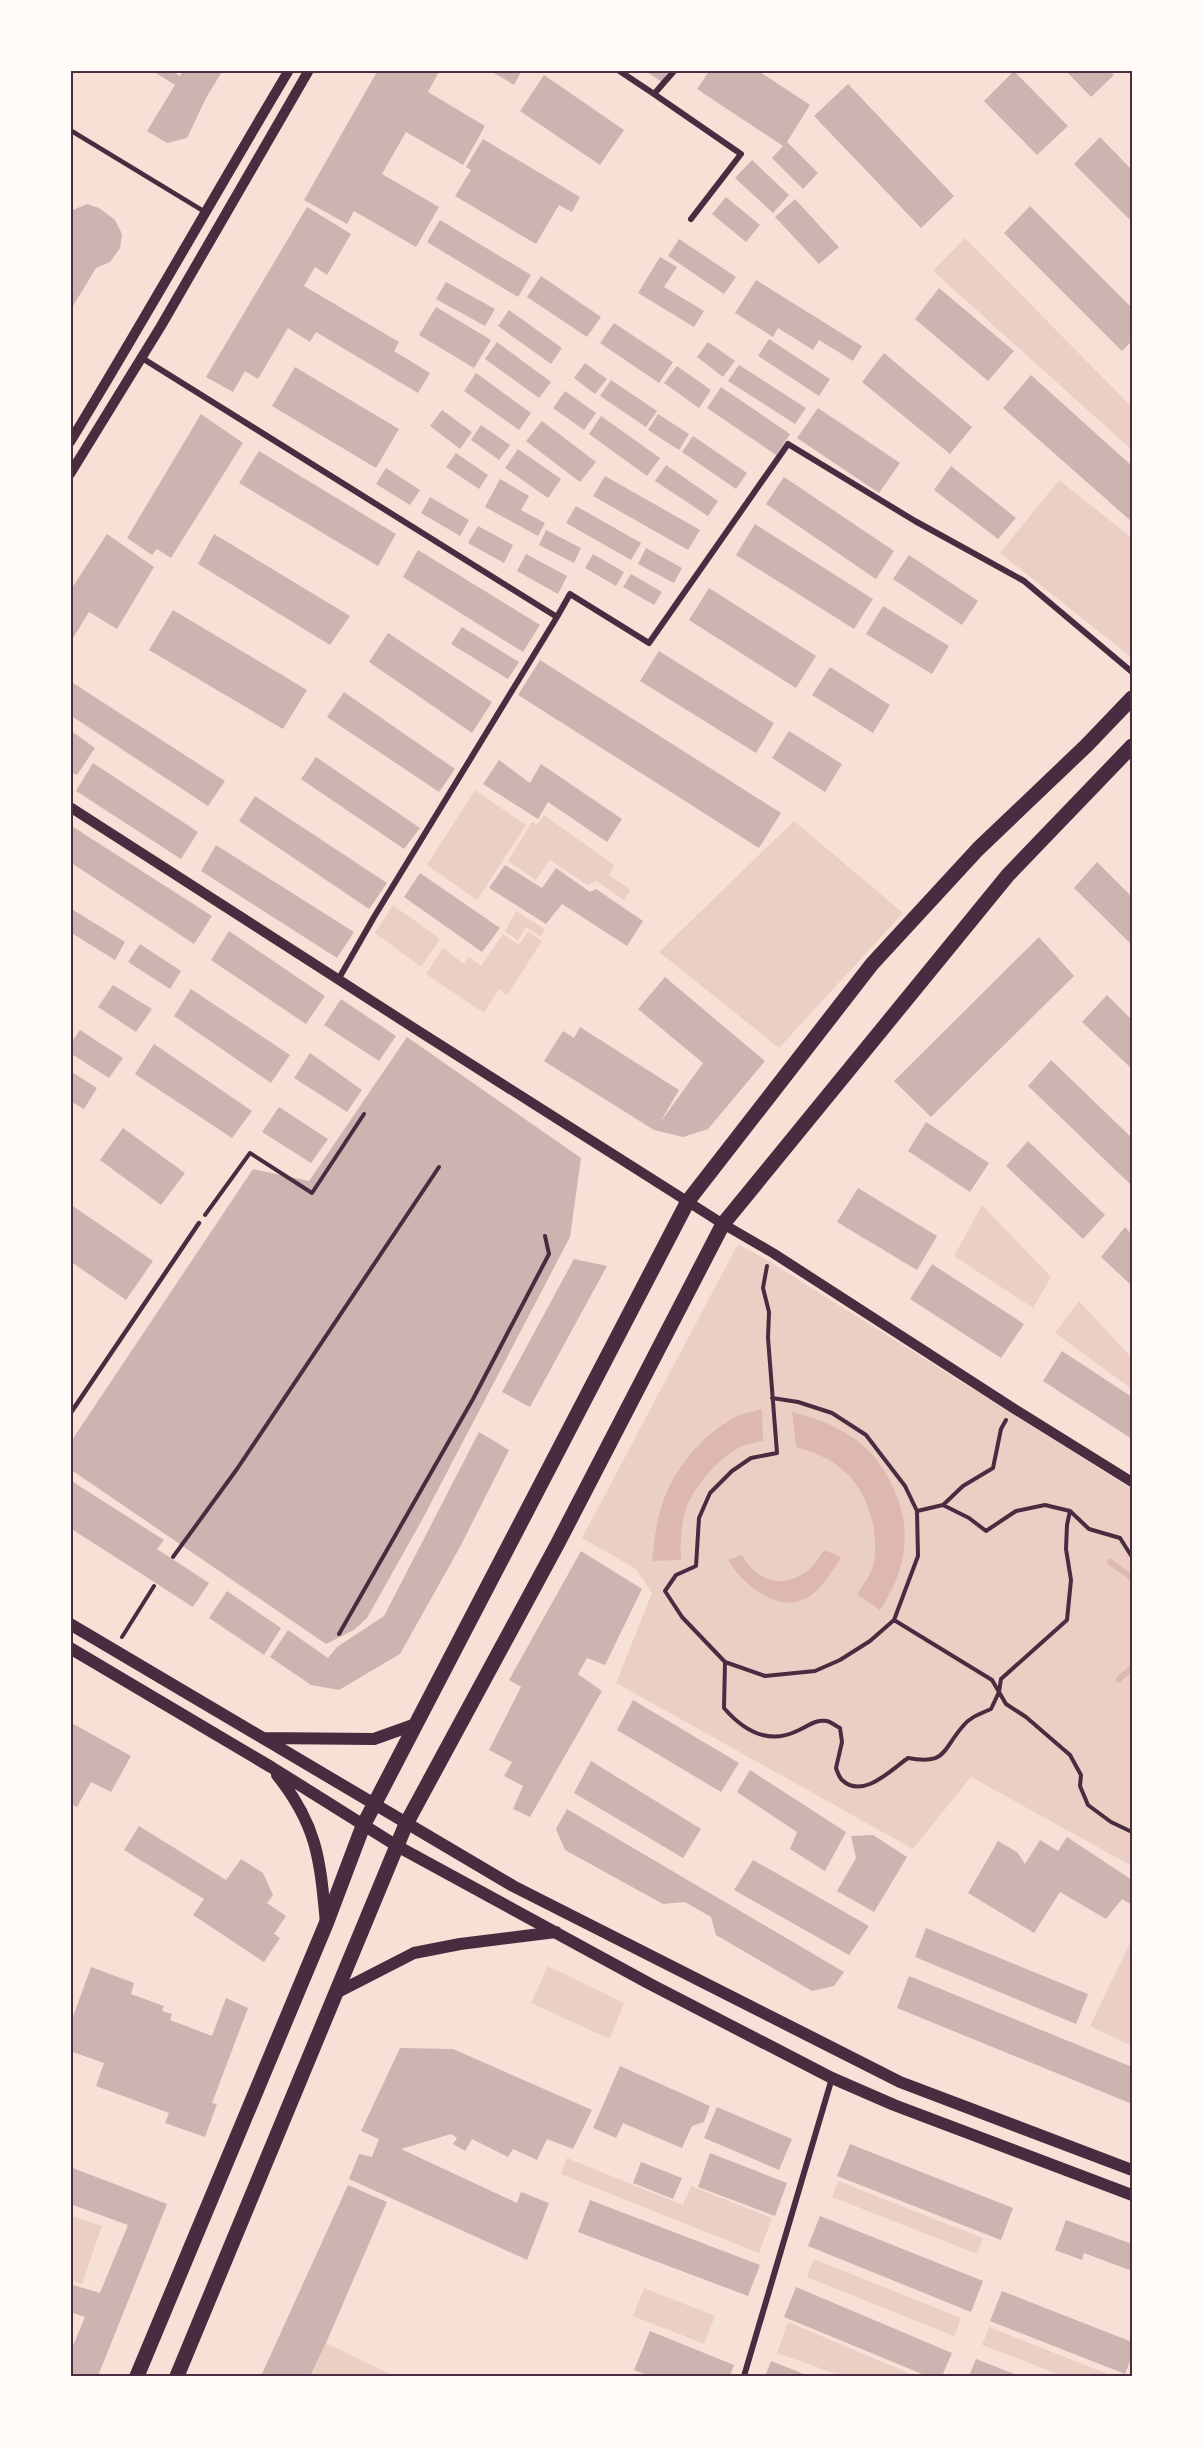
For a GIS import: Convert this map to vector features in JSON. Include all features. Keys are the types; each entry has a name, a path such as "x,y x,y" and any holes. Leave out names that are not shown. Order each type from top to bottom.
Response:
{"main road":[{"path":"137,2376 326,1924 363,1826 688,1201 872,964 978,849 1079,753 1132,698"},
{"path":"177,2376 406,1824 558,1543 723,1224 1008,875 1132,746"},
{"path":"70,1624 513,1886 900,2082 1132,2170"},
{"path":"70,1648 271,1767 397,1846 832,2078 894,2105 1132,2195"},
{"path":"262,1738 374,1739 416,1725"},
{"path":"271,1767 296,1798 316,1842 326,1924"},
{"path":"336,1993 414,1953 460,1944 556,1932"}],"street":[{"path":"70,442 147,316 289,70"},
{"path":"70,474 142,358 309,70"},
{"path":"618,70 741,154 691,219"},
{"path":"654,94 675,70"},
{"path":"142,358 557,617"},
{"path":"338,980 570,594 649,643 788,444 915,521 1024,581 1132,672"},
{"path":"70,807 338,980 1132,1482"},
{"path":"744,2376 832,2078"}],"lane":[{"path":"70,130 205,212"},
{"path":"70,1413 199,1223"}],"path":[{"path":"199,1223 250,1153 312,1193 364,1114"},
{"path":"173,1557 243,1460 439,1167"},
{"path":"339,1634 473,1399 549,1254 545,1236"},
{"path":"772,1398 798,1402 832,1413 866,1435 905,1486 917,1511 918,1556 894,1620 870,1641 840,1660 815,1671 765,1676 725,1662 682,1617 665,1592 676,1575 696,1566 699,1518 710,1493 732,1471 751,1458 777,1453 772,1398 769,1312 763,1288 767,1260 773,1253"},
{"path":"917,1511 943,1505 963,1486 993,1468 1000,1429 1013,1408"},
{"path":"943,1505 969,1518 986,1531 1016,1511 1045,1505 1070,1511 1089,1529 1120,1538 1132,1557"},
{"path":"725,1662 724,1708 738,1725 767,1737 797,1732 811,1722 828,1721 840,1728 842,1742 836,1768 842,1780 856,1786 872,1784 908,1758 926,1761 940,1756 951,1746 962,1727 974,1716 991,1709 999,1692 1001,1679 1067,1620 1071,1580 1066,1549 1070,1511"},
{"path":"114,1650 154,1586"},
{"path":"894,1620 992,1680 1006,1704 1026,1717 1070,1755 1081,1775 1080,1786 1088,1805 1111,1822 1132,1832"}],"shaded area":[{"path":"965,238 1132,407 1132,450 933,271"},
{"path":"1059,480 1132,538 1132,658 1000,553"},
{"path":"475,790 526,825 477,900 427,865"},
{"path":"544,815 614,865 609,875 631,890 624,900 596,881 587,885 550,860 536,880 508,861 532,822 537,825"},
{"path":"794,821 903,913 779,1048 659,952"},
{"path":"393,905 440,939 421,967 375,933"},
{"path":"516,911 545,929 541,937 526,927 518,941 505,931"},
{"path":"528,931 542,941 507,995 499,989 484,1013 426,974 443,948 464,964 469,957 481,966 503,934 519,945"},
{"path":"982,1205 1051,1277 1033,1308 954,1256"},
{"path":"738,1244 1132,1489 1132,1866 971,1777 913,1849 616,1683 652,1593 636,1569 582,1538"},
{"path":"1079,1301 1132,1358 1132,1389 1055,1333"},
{"path":"762,1409 763,1441 740,1447 723,1459 701,1482 690,1500 682,1528 681,1560 652,1561 662,1503 668,1488 686,1460 696,1447 721,1426 738,1416"},
{"path":"792,1412 843,1431 856,1440 880,1464 897,1497 904,1527 903,1556 895,1583 880,1610 857,1594 870,1573 875,1554 874,1531 867,1505 854,1481 845,1472 824,1457 796,1447"},
{"path":"824,1550 841,1557 832,1572 813,1594 801,1600 789,1602 777,1601 754,1589 743,1580 728,1560 742,1555 751,1568 761,1576 784,1581 806,1572"},
{"path":"1132,1939 1132,2046 1090,2026"},
{"path":"548,1966 624,2003 610,2039 531,2003"},
{"path":"567,2158 683,2205 691,2186 772,2218 759,2253 561,2174"},
{"path":"838,2181 983,2238 977,2254 832,2197"},
{"path":"71,2216 102,2226 82,2284 71,2280"},
{"path":"814,2259 961,2318 954,2336 807,2277"},
{"path":"644,2288 715,2316 704,2344 633,2316"},
{"path":"788,2322 915,2376 842,2376 777,2353"},
{"path":"989,2327 1113,2376 1063,2376 982,2345"},
{"path":"326,2343 394,2376 310,2376"}],"building":[{"path":"151,70 171,70 180,76 183,70 223,70 206,98 187,138 167,143 147,131 175,85"},
{"path":"378,70 440,70 428,92 485,126 463,165 406,132 382,174 439,207 416,247 354,211 347,224 304,200"},
{"path":"489,70 522,70 514,85"},
{"path":"644,70 669,70 662,82"},
{"path":"710,70 757,70 810,105 787,142 818,173 803,189 772,158 783,146 697,89"},
{"path":"1065,70 1110,70 1114,75 1091,97"},
{"path":"1014,71 1068,126 1037,155 984,101"},
{"path":"544,75 624,130 600,165 520,111"},
{"path":"848,84 954,196 921,228 814,116"},
{"path":"1100,137 1132,170 1132,222 1074,164"},
{"path":"483,139 580,197 572,212 559,205 536,244 455,196 471,170 466,167"},
{"path":"752,160 789,195 773,213 735,178"},
{"path":"726,197 760,225 746,242 712,214"},
{"path":"795,199 839,247 819,264 775,217"},
{"path":"87,204 99,208 115,220 122,234 120,248 110,262 96,268 70,311 70,208 73,210"},
{"path":"1030,206 1132,308 1132,341 1122,351 1004,233"},
{"path":"307,207 351,234 327,275 315,267 304,286 399,342 394,351 430,373 418,393 316,332 310,342 288,328 258,379 245,371 233,392 206,377"},
{"path":"440,220 531,275 518,297 427,242"},
{"path":"679,239 736,277 724,294 668,256"},
{"path":"660,257 677,267 664,287 704,311 694,327 638,293"},
{"path":"541,276 601,317 587,337 527,297"},
{"path":"756,280 862,346 853,361 819,340 813,350 778,328 773,337 735,313"},
{"path":"446,282 495,309 485,326 436,299"},
{"path":"939,288 1014,351 988,381 915,319"},
{"path":"436,307 491,340 474,368 419,335"},
{"path":"509,310 562,348 551,364 498,326"},
{"path":"614,323 673,362 659,383 600,343"},
{"path":"769,339 830,379 819,396 758,356"},
{"path":"497,342 551,382 539,398 485,359"},
{"path":"708,342 735,361 723,377 697,357"},
{"path":"884,353 972,427 950,454 862,382"},
{"path":"585,363 607,379 595,394 574,378"},
{"path":"739,365 806,408 795,424 728,381"},
{"path":"677,366 711,390 699,408 664,383"},
{"path":"295,367 399,429 376,468 272,406"},
{"path":"476,373 531,413 519,430 464,391"},
{"path":"1031,375 1132,466 1132,522 1003,408"},
{"path":"611,380 657,411 646,427 600,396"},
{"path":"721,387 790,434 776,455 707,408"},
{"path":"565,391 596,413 584,430 553,408"},
{"path":"818,408 900,463 879,493 797,438"},
{"path":"442,410 472,432 460,449 430,426"},
{"path":"201,414 243,443 171,558 157,549 152,555 127,538"},
{"path":"658,414 689,434 679,450 648,430"},
{"path":"601,416 660,458 647,476 589,434"},
{"path":"542,421 596,462 580,482 526,441"},
{"path":"481,425 510,445 499,460 471,440"},
{"path":"693,436 747,473 736,489 682,452"},
{"path":"518,449 561,479 548,498 505,468"},
{"path":"259,451 396,534 378,566 239,483"},
{"path":"456,453 488,475 479,489 446,467"},
{"path":"666,465 718,501 708,516 655,481"},
{"path":"951,466 1016,518 998,539 934,490"},
{"path":"386,468 420,490 410,505 376,484"},
{"path":"605,476 700,530 688,550 593,496"},
{"path":"784,477 894,551 876,579 766,504"},
{"path":"500,479 529,496 521,510 545,523 538,536 485,507"},
{"path":"430,497 469,520 460,536 421,513"},
{"path":"576,506 641,543 631,560 566,523"},
{"path":"755,524 873,599 854,629 736,555"},
{"path":"478,526 513,545 504,563 468,543"},
{"path":"546,530 581,548 574,563 539,545"},
{"path":"107,534 154,567 117,629 89,612 70,643 70,591"},
{"path":"214,534 350,616 330,645 198,564"},
{"path":"646,548 682,568 674,583 638,564"},
{"path":"418,550 540,625 523,652 403,577"},
{"path":"526,554 567,576 558,594 517,571"},
{"path":"593,554 624,572 616,586 585,568"},
{"path":"909,555 978,601 962,625 893,579"},
{"path":"631,574 662,592 654,605 623,587"},
{"path":"709,588 816,656 796,688 689,620"},
{"path":"883,606 949,646 932,674 866,634"},
{"path":"173,610 307,690 283,729 149,650"},
{"path":"462,627 519,662 508,679 451,644"},
{"path":"388,633 492,702 472,733 369,662"},
{"path":"659,651 774,723 756,753 640,681"},
{"path":"540,660 781,813 759,848 518,695"},
{"path":"830,667 890,705 873,733 812,695"},
{"path":"70,681 225,781 208,806 70,715"},
{"path":"344,692 455,769 439,792 327,717"},
{"path":"70,730 95,748 77,775 70,771"},
{"path":"789,731 842,764 825,792 772,758"},
{"path":"316,757 420,828 404,849 301,779"},
{"path":"499,760 530,783 541,764 622,819 607,842 548,802 538,819 483,784"},
{"path":"93,763 198,832 181,859 76,791"},
{"path":"255,796 387,883 369,909 239,821"},
{"path":"70,825 212,916 194,944 70,862"},
{"path":"216,845 354,932 337,958 201,871"},
{"path":"1097,862 1132,897 1132,945 1074,888"},
{"path":"505,865 542,888 556,868 590,892 596,889 643,921 627,946 562,904 546,924 489,888"},
{"path":"420,873 500,928 482,952 404,897"},
{"path":"70,908 125,942 115,960 70,932"},
{"path":"229,931 325,996 306,1024 211,960"},
{"path":"1039,937 1074,976 931,1117 894,1081"},
{"path":"140,944 181,971 170,989 128,962"},
{"path":"665,977 765,1061 708,1129 683,1137 654,1130 544,1061 563,1031 574,1038 580,1027 679,1090 659,1124 703,1063 638,1009"},
{"path":"113,985 152,1009 136,1032 98,1007"},
{"path":"191,989 290,1055 271,1083 174,1016"},
{"path":"1107,995 1132,1020 1132,1069 1082,1022"},
{"path":"341,999 396,1036 379,1061 324,1025"},
{"path":"80,1030 123,1058 109,1078 70,1053 70,1044"},
{"path":"407,1037 581,1158 570,1237 422,1520 367,1618 354,1630 326,1644 70,1469 70,1443 253,1169 309,1181"},
{"path":"154,1044 252,1111 232,1138 135,1074"},
{"path":"310,1053 362,1090 347,1112 294,1078"},
{"path":"1051,1060 1132,1138 1132,1182 1130,1184 1028,1086"},
{"path":"70,1071 97,1088 84,1109 70,1101"},
{"path":"279,1107 328,1139 311,1163 262,1132"},
{"path":"926,1122 989,1163 970,1192 908,1151"},
{"path":"123,1128 185,1173 161,1205 100,1160"},
{"path":"1028,1141 1105,1215 1083,1239 1006,1166"},
{"path":"858,1188 937,1236 917,1270 837,1222"},
{"path":"70,1204 153,1261 126,1300 70,1261"},
{"path":"1125,1227 1132,1235 1132,1286 1101,1257"},
{"path":"574,1259 607,1266 530,1407 502,1392"},
{"path":"932,1264 1024,1324 1001,1358 910,1299"},
{"path":"1062,1351 1132,1397 1132,1439 1043,1381"},
{"path":"479,1432 509,1450 460,1547 400,1654 339,1690 311,1685 270,1657 288,1630 328,1658 337,1647 384,1616"},
{"path":"70,1480 164,1540 157,1549 209,1583 193,1607 70,1528"},
{"path":"581,1551 642,1589 605,1665 587,1658 578,1674 602,1691 530,1817 513,1809 523,1786 504,1776 512,1762 489,1750 521,1687 509,1680"},
{"path":"227,1591 281,1628 264,1655 209,1618"},
{"path":"633,1700 739,1763 721,1792 617,1730"},
{"path":"70,1722 131,1756 111,1792 91,1782 77,1807 70,1803"},
{"path":"591,1761 701,1829 683,1858 574,1793"},
{"path":"750,1770 846,1832 825,1871 790,1849 797,1832 737,1792"},
{"path":"567,1809 844,1972 834,1986 812,1991 716,1935 711,1917 685,1902 663,1904 565,1850 556,1829"},
{"path":"139,1826 226,1880 241,1859 263,1873 273,1895 267,1903 286,1916 274,1934 280,1938 264,1962 193,1915 204,1899 124,1850"},
{"path":"873,1835 907,1857 874,1912 837,1891 856,1858 851,1836"},
{"path":"1067,1837 1132,1880 1132,1905 1122,1899 1106,1919 1060,1892 1034,1933 968,1893 998,1841 1017,1852 1025,1864 1040,1840 1058,1851"},
{"path":"753,1860 869,1926 849,1955 734,1890"},
{"path":"926,1928 1088,1994 1076,2024 915,1957"},
{"path":"91,1967 134,1983 131,1994 164,2006 162,2011 172,2014 170,2020 212,2036 226,1998 248,2008 212,2103 217,2104 205,2137 165,2123 169,2113 96,2086 104,2063 70,2051 70,2025"},
{"path":"909,1976 1132,2067 1132,2104 897,2008"},
{"path":"400,2048 453,2049 592,2110 573,2149 547,2139 537,2160 513,2149 508,2157 472,2139 465,2151 453,2144 457,2138 451,2134 401,2149 517,2203 521,2192 549,2203 527,2260 349,2179 359,2154 372,2157 379,2139 361,2131"},
{"path":"620,2066 710,2106 704,2122 692,2126 682,2148 623,2123 616,2138 593,2128"},
{"path":"717,2107 792,2139 779,2170 704,2138"},
{"path":"850,2144 1013,2208 1001,2240 837,2176"},
{"path":"710,2153 787,2183 775,2216 698,2187"},
{"path":"641,2162 682,2178 673,2199 633,2183"},
{"path":"70,2167 167,2204 98,2376 70,2376 70,2353 85,2317 70,2312 70,2284 100,2293 128,2225 70,2204"},
{"path":"348,2185 387,2202 326,2343 310,2376 261,2376"},
{"path":"590,2200 760,2265 748,2296 578,2232"},
{"path":"820,2216 983,2281 971,2312 808,2246"},
{"path":"1066,2220 1132,2244 1132,2271 1084,2253 1082,2260 1055,2250"},
{"path":"796,2287 952,2353 942,2376 927,2376 784,2317"},
{"path":"1002,2291 1132,2342 1132,2356 1125,2374 990,2321"},
{"path":"650,2331 734,2365 730,2376 650,2376 634,2370"},
{"path":"976,2359 1019,2376 969,2376"},
{"path":"771,2361 809,2376 765,2376"}],"waterway":[{"path":"1110,1562 1132,1578"},
{"path":"1119,1679 1132,1668"}]}
